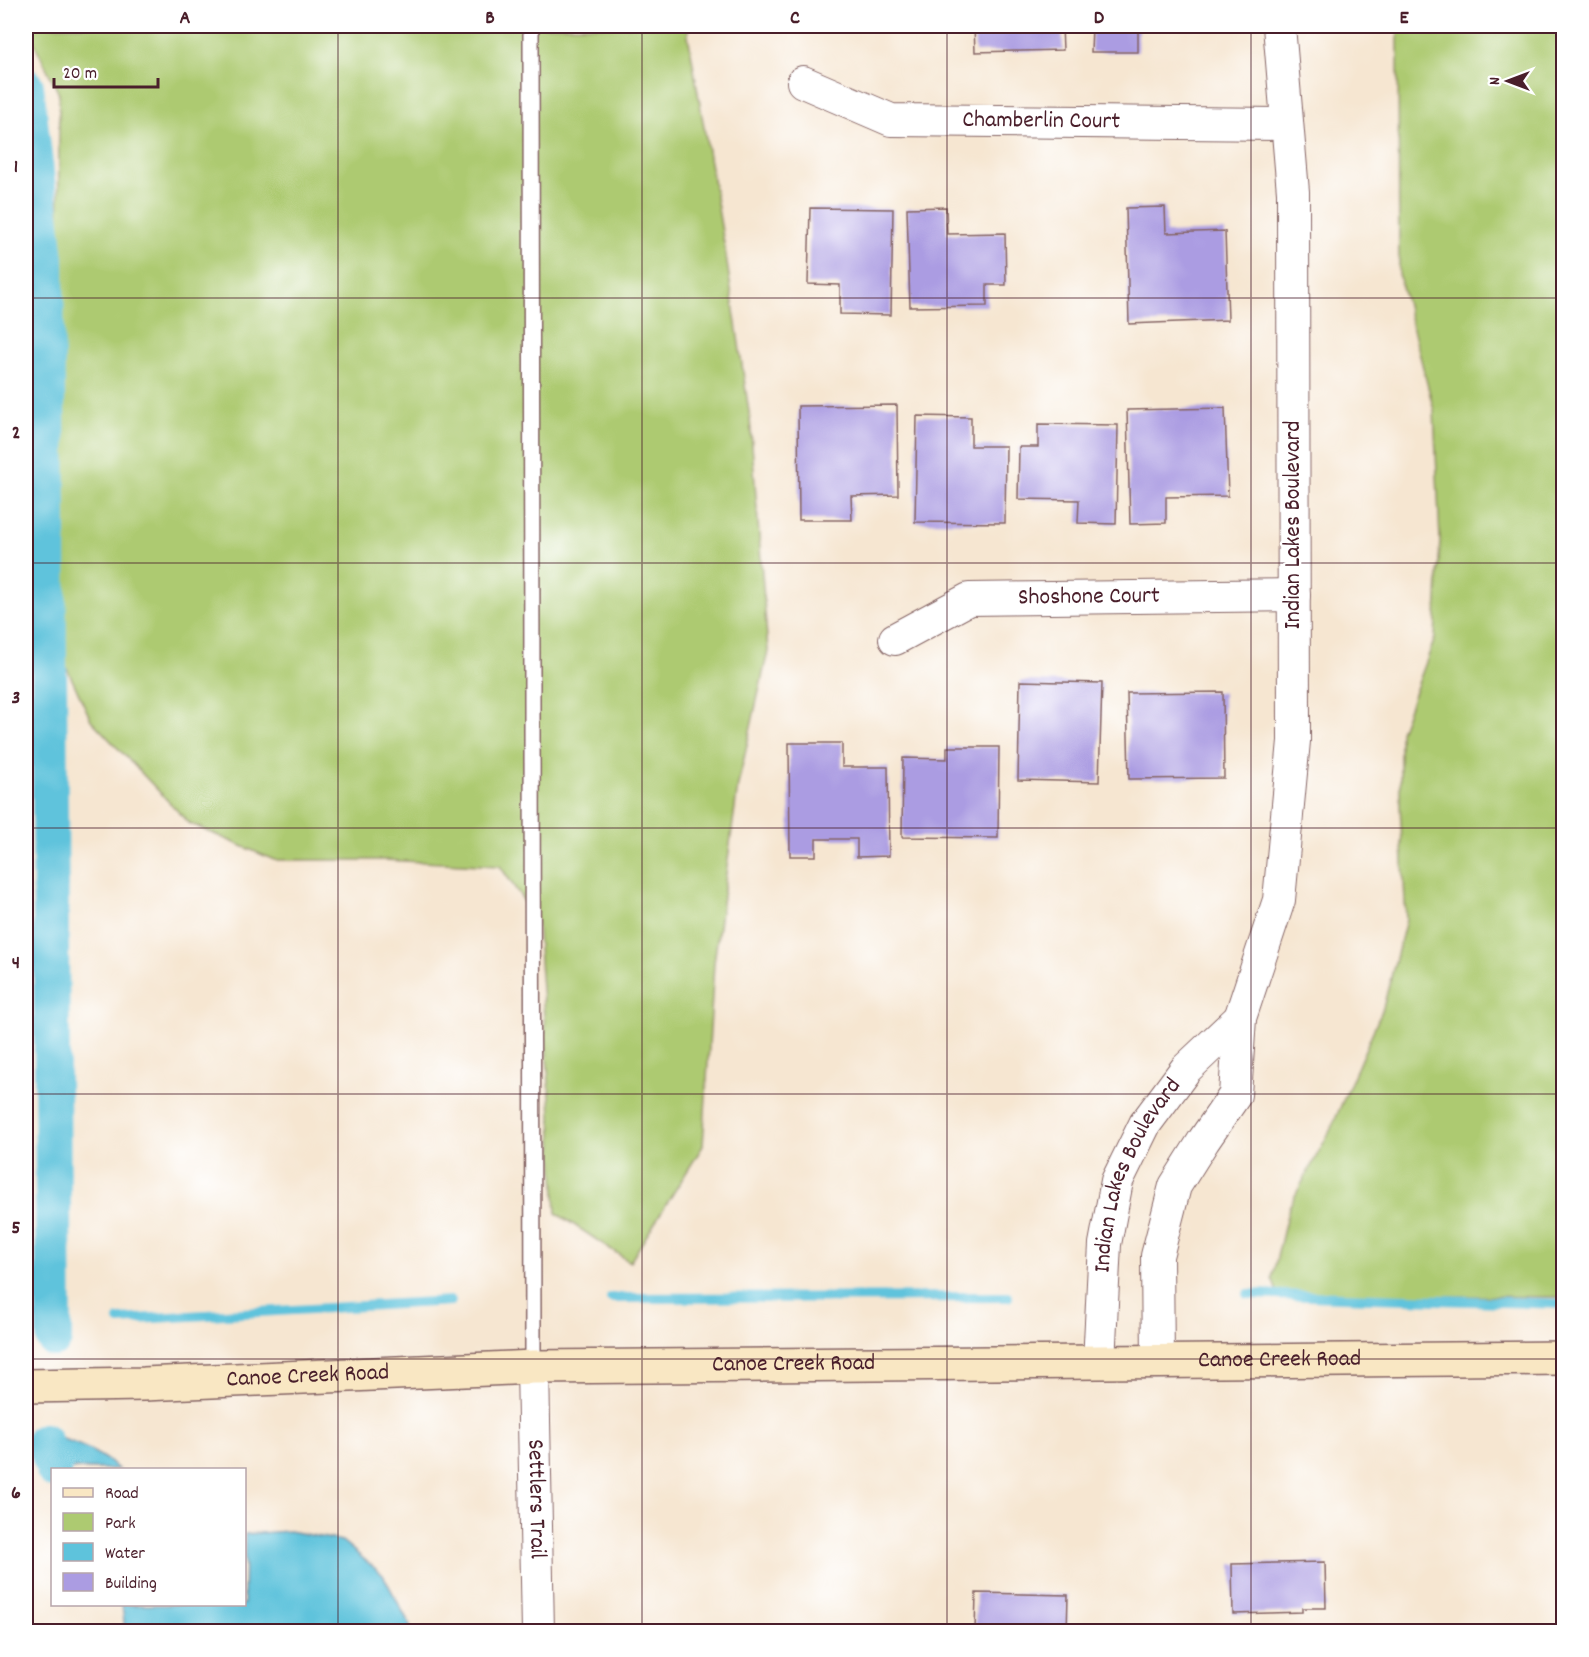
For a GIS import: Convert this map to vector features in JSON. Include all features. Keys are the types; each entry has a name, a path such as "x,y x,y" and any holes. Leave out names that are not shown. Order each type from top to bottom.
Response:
{"main road":[{"name":"Canoe Creek Road","path":"26,1386 144,1384 533,1367 1563,1358"}],"street":[{"name":"Indian Lakes Boulevard","path":"1158,1362 1157,1256 1175,1186 1235,1095 1240,1018 1279,900 1294,741 1293,192 1279,26"},
{"name":"Chamberlin Court","path":"803,82 891,120 1287,124"},
{"name":"Shoshone Court","path":"895,639 969,598 1294,595"},
{"name":"Indian Lakes Boulevard","path":"1100,1362 1105,1244 1117,1181 1145,1124 1186,1069 1240,1018"},
{"name":"Settlers Trail","path":"533,1367 538,1632"}],"lane":[{"path":"531,26 533,1367"}],"green space":[{"path":"26,26 688,26 750,419 768,651 738,785 714,963 703,1146 630,1262 556,1213 537,920 500,866 384,860 274,860 189,823 91,720 57,647 59,94"},
{"path":"1398,26 1563,26 1563,1297 1278,1295 1272,1278 1289,1207 1330,1131 1383,1008 1406,920 1400,805 1400,732 1435,638 1440,539 1434,410 1399,275"}],"water":[{"path":"57,1437 89,1450 117,1468 57,1468"},
{"path":"289,1531 342,1541 383,1575 410,1625 410,1631 125,1631 122,1606 246,1606 246,1534"}],"building":[{"path":"974,26 1062,26 1063,50 975,52"},
{"path":"1092,26 1192,26 1192,29 1138,29 1138,52 1091,52"},
{"path":"946,207 947,234 1005,233 1006,285 987,285 987,306 910,307 907,208"},
{"path":"1165,207 1166,233 1225,231 1228,320 1129,324 1126,208"},
{"path":"810,208 893,209 891,315 840,314 840,285 808,284"},
{"path":"897,405 898,495 851,496 852,520 799,520 798,406"},
{"path":"1225,408 1228,496 1166,497 1166,523 1130,524 1127,410"},
{"path":"917,416 971,417 971,446 1006,446 1005,523 915,522"},
{"path":"1038,424 1118,425 1116,524 1078,523 1079,500 1018,499 1019,447 1038,447"},
{"path":"1020,681 1102,683 1099,782 1018,780"},
{"path":"1223,692 1224,778 1129,779 1127,693"},
{"path":"789,743 842,743 842,767 888,767 889,856 857,857 857,839 816,839 816,856 790,856"},
{"path":"947,747 999,747 998,838 902,837 903,758 947,759"},
{"path":"1325,1562 1326,1608 1302,1608 1302,1612 1233,1614 1232,1564"},
{"path":"976,1593 1068,1595 1067,1632 975,1632"}],"waterway":[{"path":"26,86 46,258 54,1339"},
{"path":"1248,1294 1564,1304"},
{"path":"611,1298 1008,1297"},
{"path":"119,1320 451,1301"},
{"path":"44,1441 53,1468"}]}
